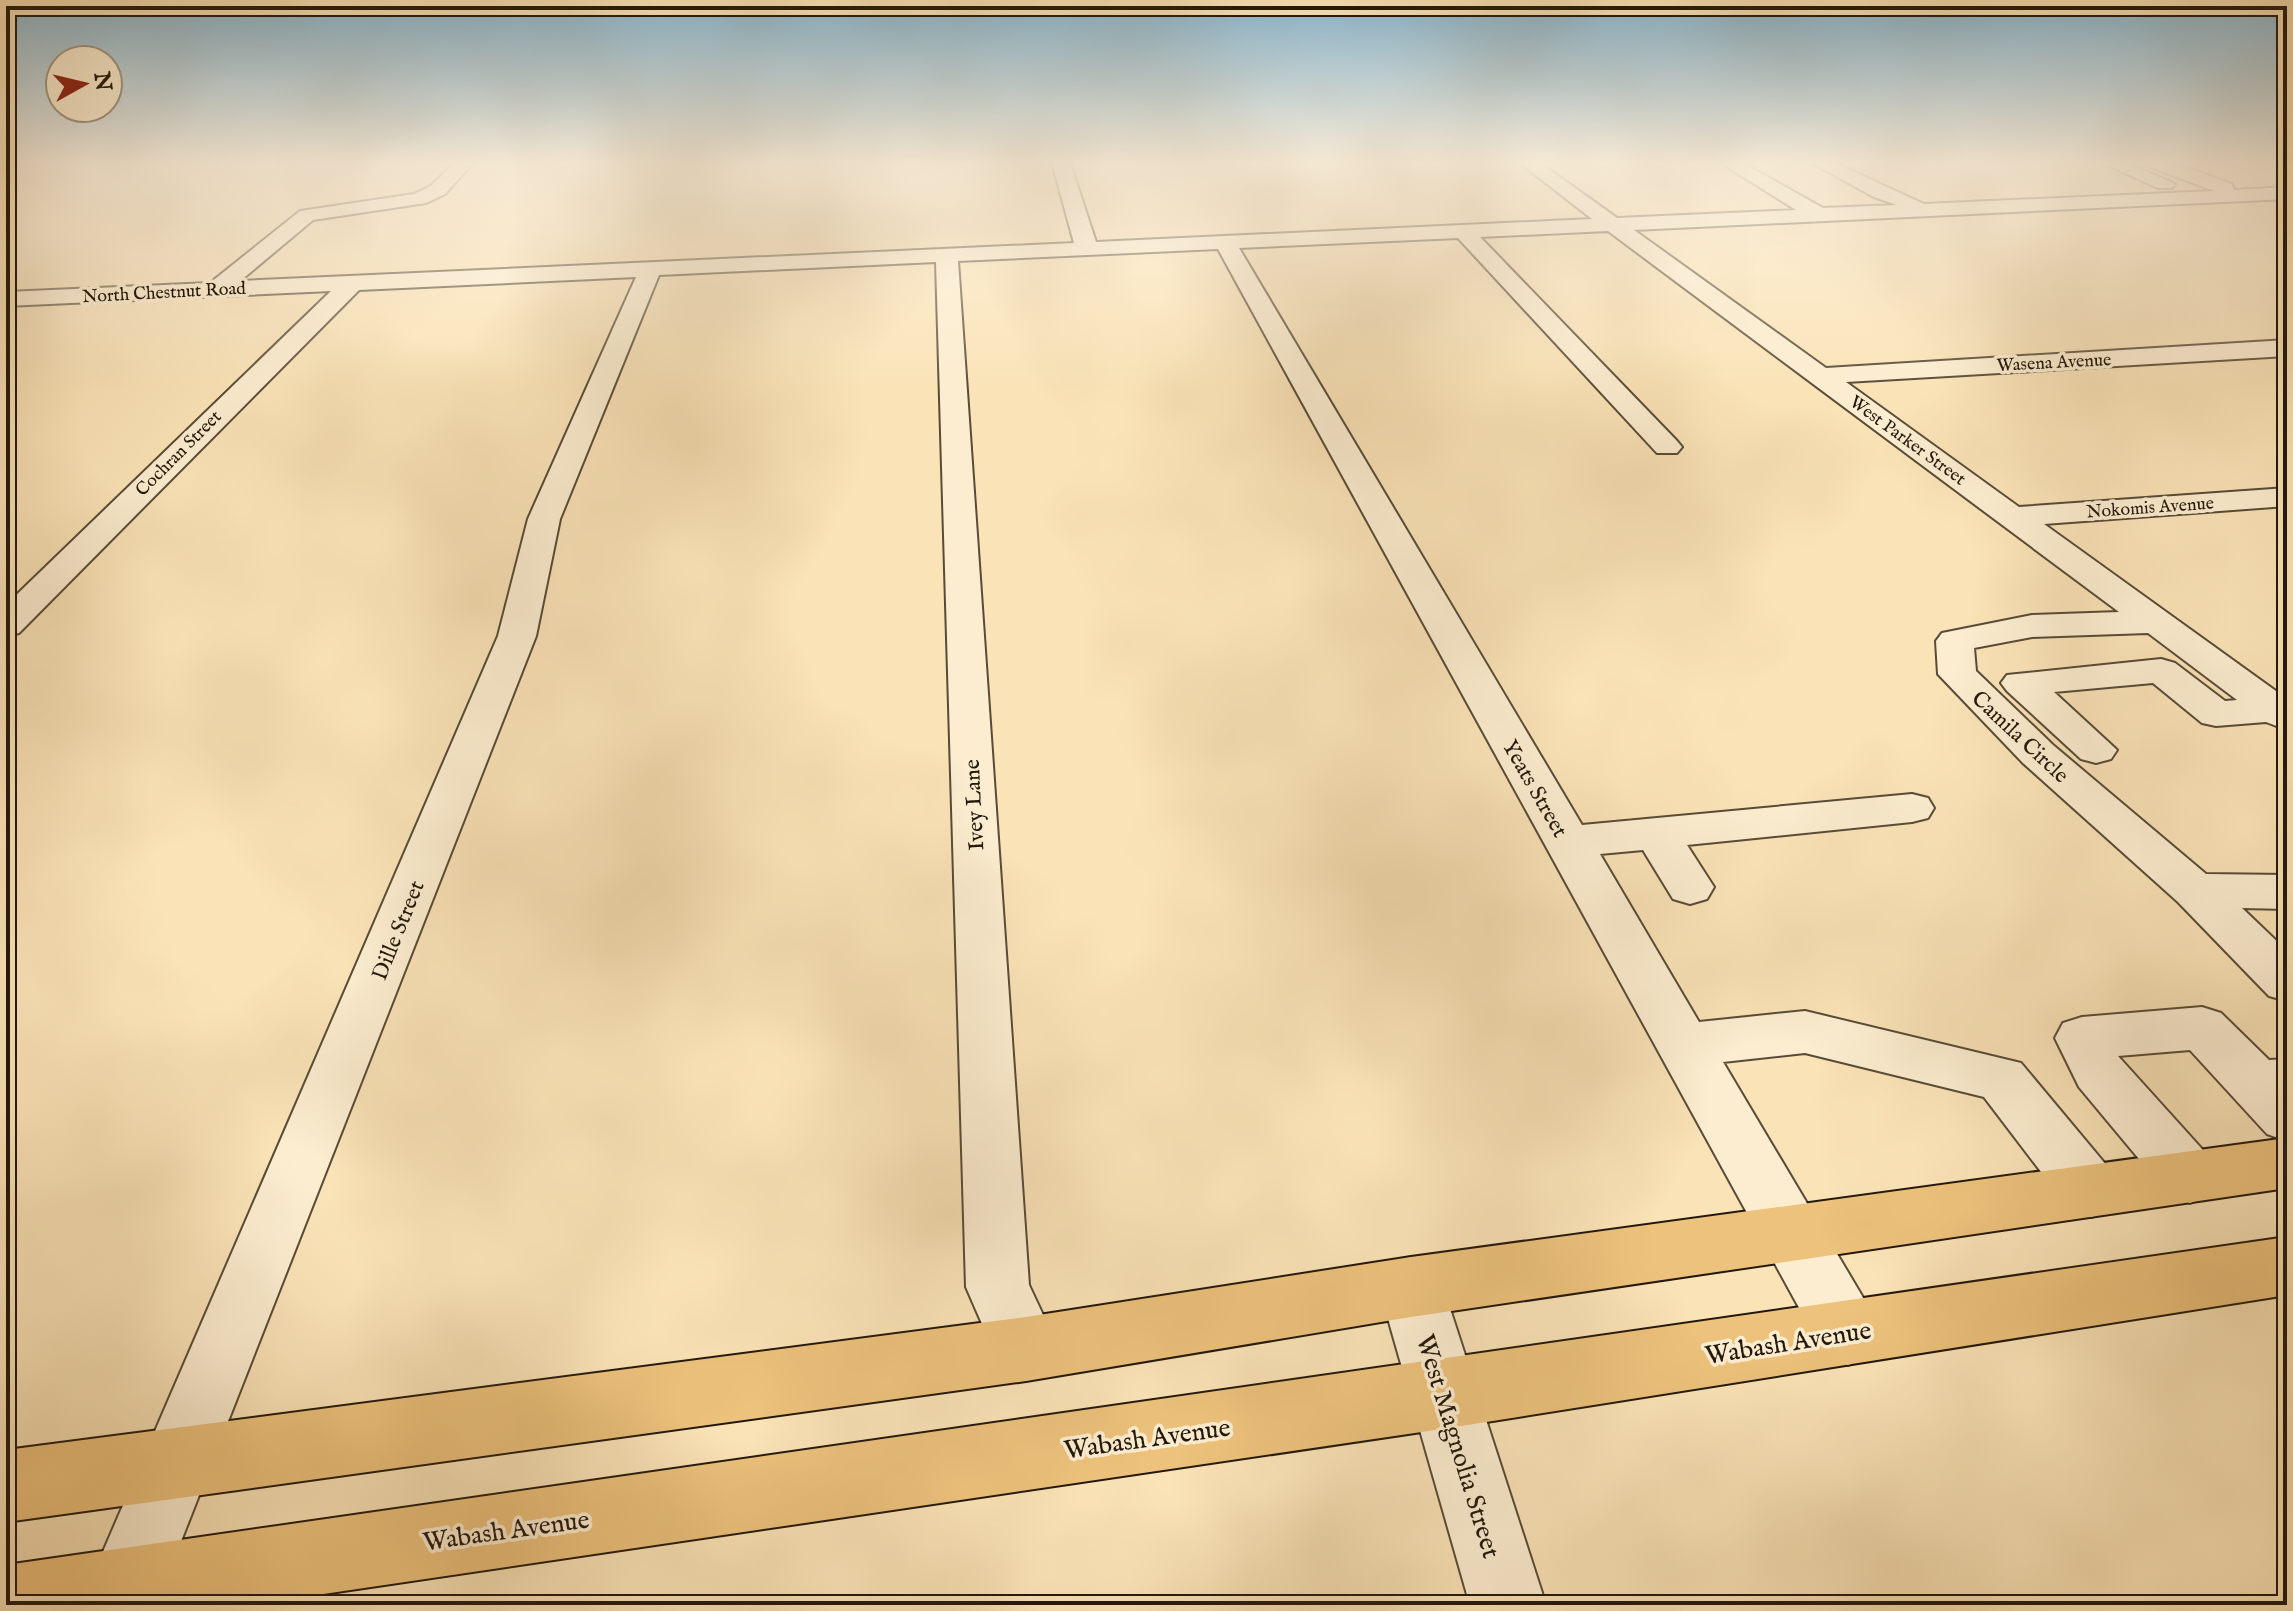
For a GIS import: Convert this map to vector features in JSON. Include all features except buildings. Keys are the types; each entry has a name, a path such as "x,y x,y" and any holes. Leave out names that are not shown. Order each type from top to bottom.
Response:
{"main road":[{"path":"6,1486 1026,1349 1411,1287 2287,1163"},
{"name":"Wabash Avenue","path":"6,1603 122,1595 2287,1266"}],"street":[{"path":"216,289 278,238"},
{"path":"1084,238 1087,249"},
{"name":"North Chestnut Road","path":"12,302 216,289 1308,238"},
{"path":"1470,238 1667,447"},
{"name":"West Parker Street","path":"1632,238 2281,714"},
{"name":"Yeats Street","path":"1225,242 1848,1333"},
{"name":"Ivey Lane","path":"947,256 998,1287 1026,1349"},
{"name":"Dille Street","path":"122,1595 517,636 544,519 650,270"},
{"name":"Cochran Street","path":"6,625 352,283"},
{"name":"Wasena Avenue","path":"1820,376 2287,348"},
{"name":"Nokomis Avenue","path":"2012,517 2287,497"},
{"name":"Camila Circle","path":"2156,622 2032,626 1955,641 1957,674 2038,754 2195,890"},
{"path":"2096,750 2021,683 2161,671 2216,714 2281,714"},
{"path":"1567,842 1912,808"},
{"path":"1655,833 1690,887"},
{"path":"2195,890 2287,892"},
{"path":"2195,890 2287,982"},
{"path":"2190,1177 2098,1071 2082,1038 2202,1028 2277,1094"},
{"path":"1682,1045 1805,1032 2002,1079 2091,1191"},
{"name":"West Magnolia Street","path":"1411,1287 1508,1605"}]}
